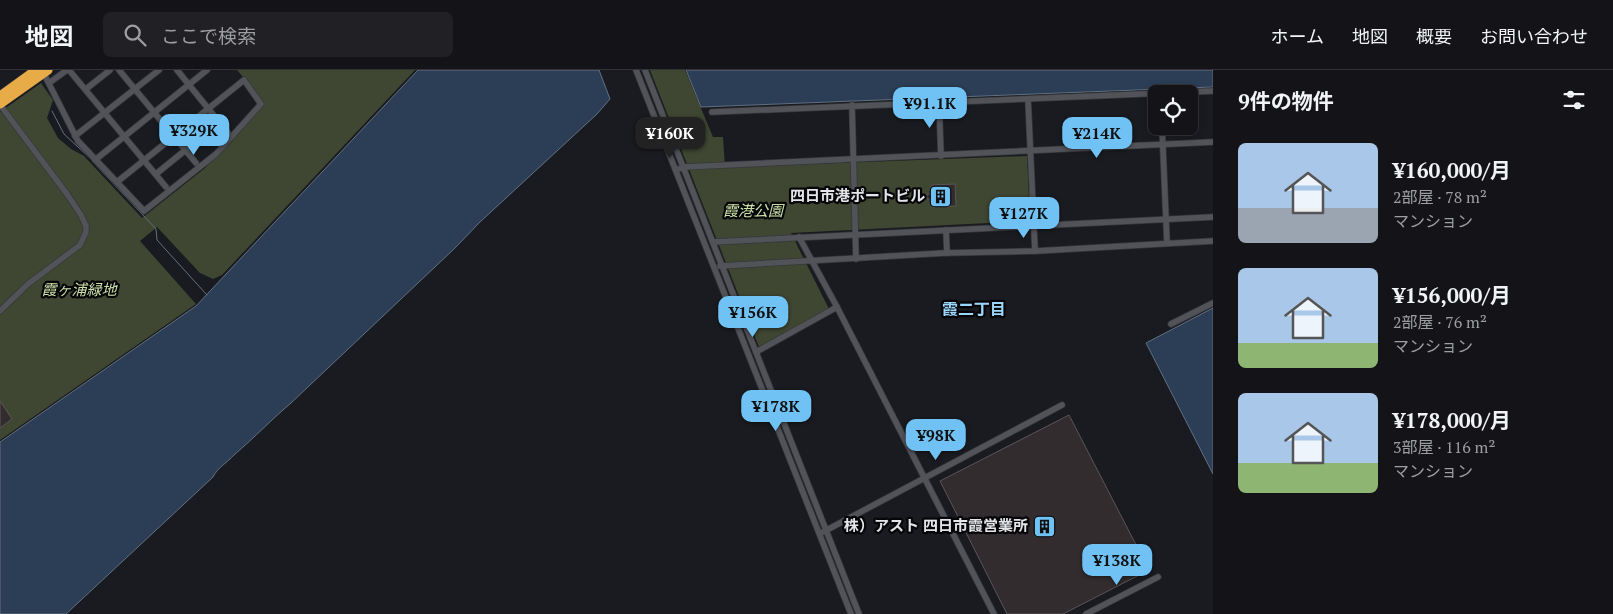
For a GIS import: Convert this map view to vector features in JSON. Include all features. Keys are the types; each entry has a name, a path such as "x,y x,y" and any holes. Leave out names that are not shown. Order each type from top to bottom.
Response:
{"highway":[{"path":"0,96 42,71"},
{"path":"0,105 42,71"}],"street":[{"path":"49,83 68,70 86,89 166,187"},
{"path":"86,89 110,70"},
{"path":"119,70 196,163"},
{"path":"75,136 159,70"},
{"path":"177,70 228,133"},
{"path":"96,160 208,70"},
{"path":"636,70 851,614"},
{"path":"645,70 859,614"},
{"path":"42,71 75,136 96,160 144,211 216,154 261,104 244,80 117,182"},
{"path":"1198,92 1213,91"},
{"path":"712,112 1148,93"},
{"path":"1028,98 1035,251"},
{"path":"939,102 941,156"},
{"path":"0,105 67,194 81,215 86,226 86,232 85,238 77,247 28,284 0,311"},
{"path":"852,105 856,259"},
{"path":"156,174 220,122"},
{"path":"1162,135 1167,243"},
{"path":"676,170 684,167 1163,146 1213,142"},
{"path":"713,242 856,233 1213,217"},
{"path":"946,230 946,253"},
{"path":"799,236 994,614"},
{"path":"713,266 1213,241"},
{"path":"713,242 713,266"},
{"path":"1171,324 1213,303"},
{"path":"756,352 837,308"},
{"path":"820,534 1062,405"},
{"path":"1086,614 1158,577"}],"green space":[{"name":"霞ヶ浦緑地","path":"237,70 415,70 222,275 213,279 200,273 157,227 140,241 196,304 0,440 0,112 41,83 53,100 47,118 58,138 71,149 84,156 142,218 205,168 260,108 248,83"},
{"name":"霞港公園","path":"650,70 685,70 713,137 723,137 725,167 1027,156 1030,221 791,233 829,309 759,347"}],"water":[{"path":"418,70 599,70 610,99 597,114 480,222 455,248 66,614 0,614 0,442 196,306"},
{"path":"686,70 1213,70 1213,87 1198,88 1198,85 1148,85 1148,90 701,107"},
{"path":"1213,308 1213,474 1146,343"}],"building":[{"name":"四日市港ポートビル","path":"955,184 956,206 933,207 932,199 927,199 927,194 932,194 932,185"},
{"path":"0,401 12,419 0,428"},
{"name":"株）アスト 四日市霞営業所","path":"1069,415 1149,570 1063,614 1007,614 940,481"}],"waterway":[{"path":"52,111 64,134 92,160"},
{"path":"94,163 156,229 157,240 207,295"}],"place":[{"name":"四日市港ポートビル","path":"941,196"},
{"name":"株）アスト 四日市霞営業所","path":"1044,526"}],"district":[{"name":"霞二丁目","path":"974,309"}]}
